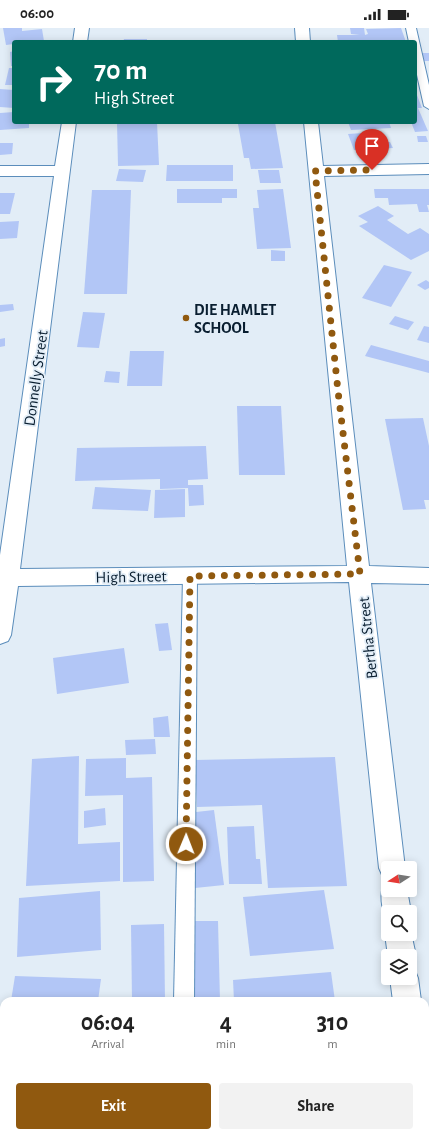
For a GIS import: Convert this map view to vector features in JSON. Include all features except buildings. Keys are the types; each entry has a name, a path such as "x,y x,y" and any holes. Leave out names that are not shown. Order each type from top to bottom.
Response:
{"street":[{"path":"80,40 82,28"},
{"path":"302,28 303,40"},
{"name":"Donnelly Street","path":"0,635 4,578 69,124"},
{"name":"Bertha Street","path":"311,124 338,391 360,574 391,861"},
{"path":"315,171 429,169"},
{"path":"0,171 63,170"},
{"name":"High Street","path":"4,578 360,574 429,576"},
{"path":"405,985 406,997"}],"lane":[{"path":"411,28 414,40"},
{"path":"417,52 429,106"},
{"path":"184,997 190,576"}],"place":[{"name":"DIE HAMLET SCHOOL","path":"186,318"}],"route":[{"path":"186,844 190,576 360,574 338,391 315,171 372,170"}]}
